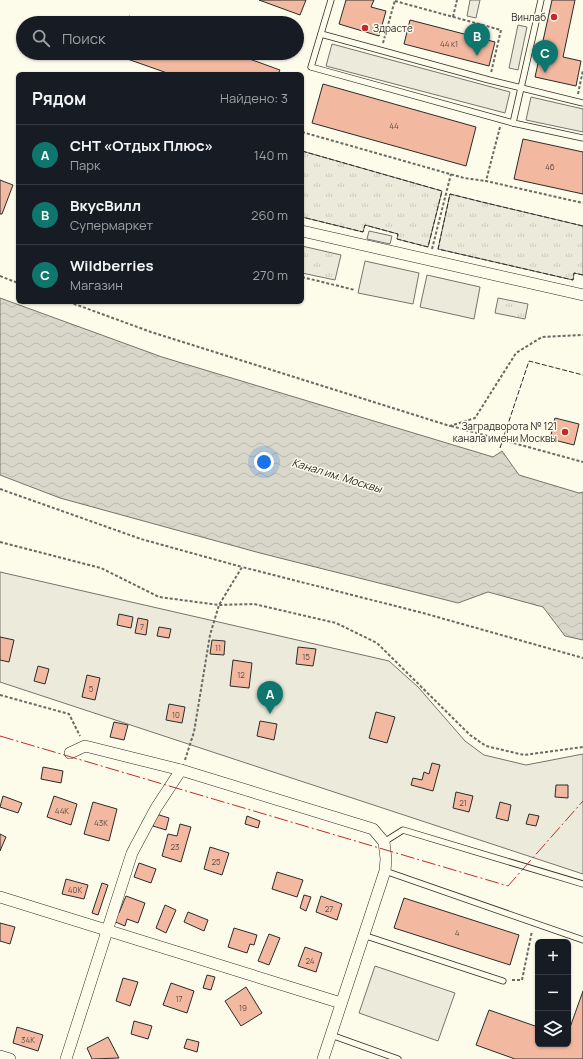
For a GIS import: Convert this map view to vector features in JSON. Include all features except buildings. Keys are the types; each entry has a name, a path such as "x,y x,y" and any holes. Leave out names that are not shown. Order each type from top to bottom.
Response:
{"street":[{"path":"304,231 583,295"},
{"path":"70,753 85,746 181,770 373,830 384,842 386,859 385,871 323,1059"},
{"path":"66,1059 132,853 156,808 181,770"},
{"path":"0,897 341,1002"},
{"path":"0,1056 10,1059"}],"lane":[{"path":"331,0 311,67 513,123 583,138"},
{"path":"513,123 541,0"},
{"path":"321,34 489,80 583,103"},
{"path":"384,842 403,830 583,884"},
{"path":"385,871 583,940"},
{"path":"363,935 502,981"},
{"path":"331,1035 398,1059"}],"path":[{"path":"453,17 457,0"},
{"path":"381,50 395,1 501,30 489,80"},
{"path":"576,101 583,70"},
{"path":"486,181 502,120"},
{"path":"304,133 464,178 486,181 583,203"},
{"path":"430,260 451,174"},
{"path":"0,276 16,282"},
{"path":"304,277 355,290"},
{"path":"74,304 151,332 450,426 583,462"},
{"path":"450,426 475,418 516,353 542,337 583,335"},
{"path":"0,489 141,539 242,567 423,613 583,658"},
{"path":"0,542 101,568 159,597 219,605 254,604 336,623 377,643 470,735 486,746 524,755 583,747"},
{"path":"181,770 194,732 210,635 219,605 242,567"},
{"path":"0,695 69,714 85,746"},
{"path":"502,981 522,980 534,923"}],"green space":[{"path":"304,152 442,191 428,247 397,239 398,234 365,225 363,232 304,217"},
{"path":"450,194 583,226 583,275 574,273 573,280 438,249"},
{"path":"304,246 341,255 335,280 304,273"},
{"path":"365,261 419,273 413,304 358,293"},
{"path":"427,275 480,287 474,319 420,307"},
{"path":"498,298 528,304 525,319 495,313"},
{"path":"0,572 389,661 418,687 465,741 484,755 526,765 583,754 583,874 0,682"}],"shaded area":[{"path":"470,0 480,0 476,18 467,16"},
{"path":"518,25 527,27 518,70 509,68"},
{"path":"332,44 510,92 505,113 326,66"},
{"path":"531,97 583,109 583,132 526,120"},
{"path":"369,231 392,236 390,244 367,239"},
{"path":"375,966 455,993 438,1041 359,1013"}],"water":[{"name":"Канал им. Москвы","path":"0,298 162,357 493,457 502,451 519,475 579,493 583,492 583,640 565,636 543,607 488,592 458,603 260,553 60,498 0,475"}],"fence":[{"path":"304,152 442,191 428,247 397,239 398,234 365,225 363,232 304,217"},
{"path":"583,226 450,194 438,249 573,280 574,273 583,275"},
{"path":"500,448 529,361 583,375"}],"power":[{"path":"0,736 508,886 583,801"}],"place":[{"name":"Винлаб","path":"554,17"},
{"name":"Здрасте","path":"365,28"},
{"name":"ВкусВилл","path":"477,56"},
{"name":"Wildberries","path":"545,73"},
{"name":"Заградворота № 121 канала имени Москвы","path":"565,432"},
{"name":"СНТ «Отдых Плюс»","path":"270,714"}]}
